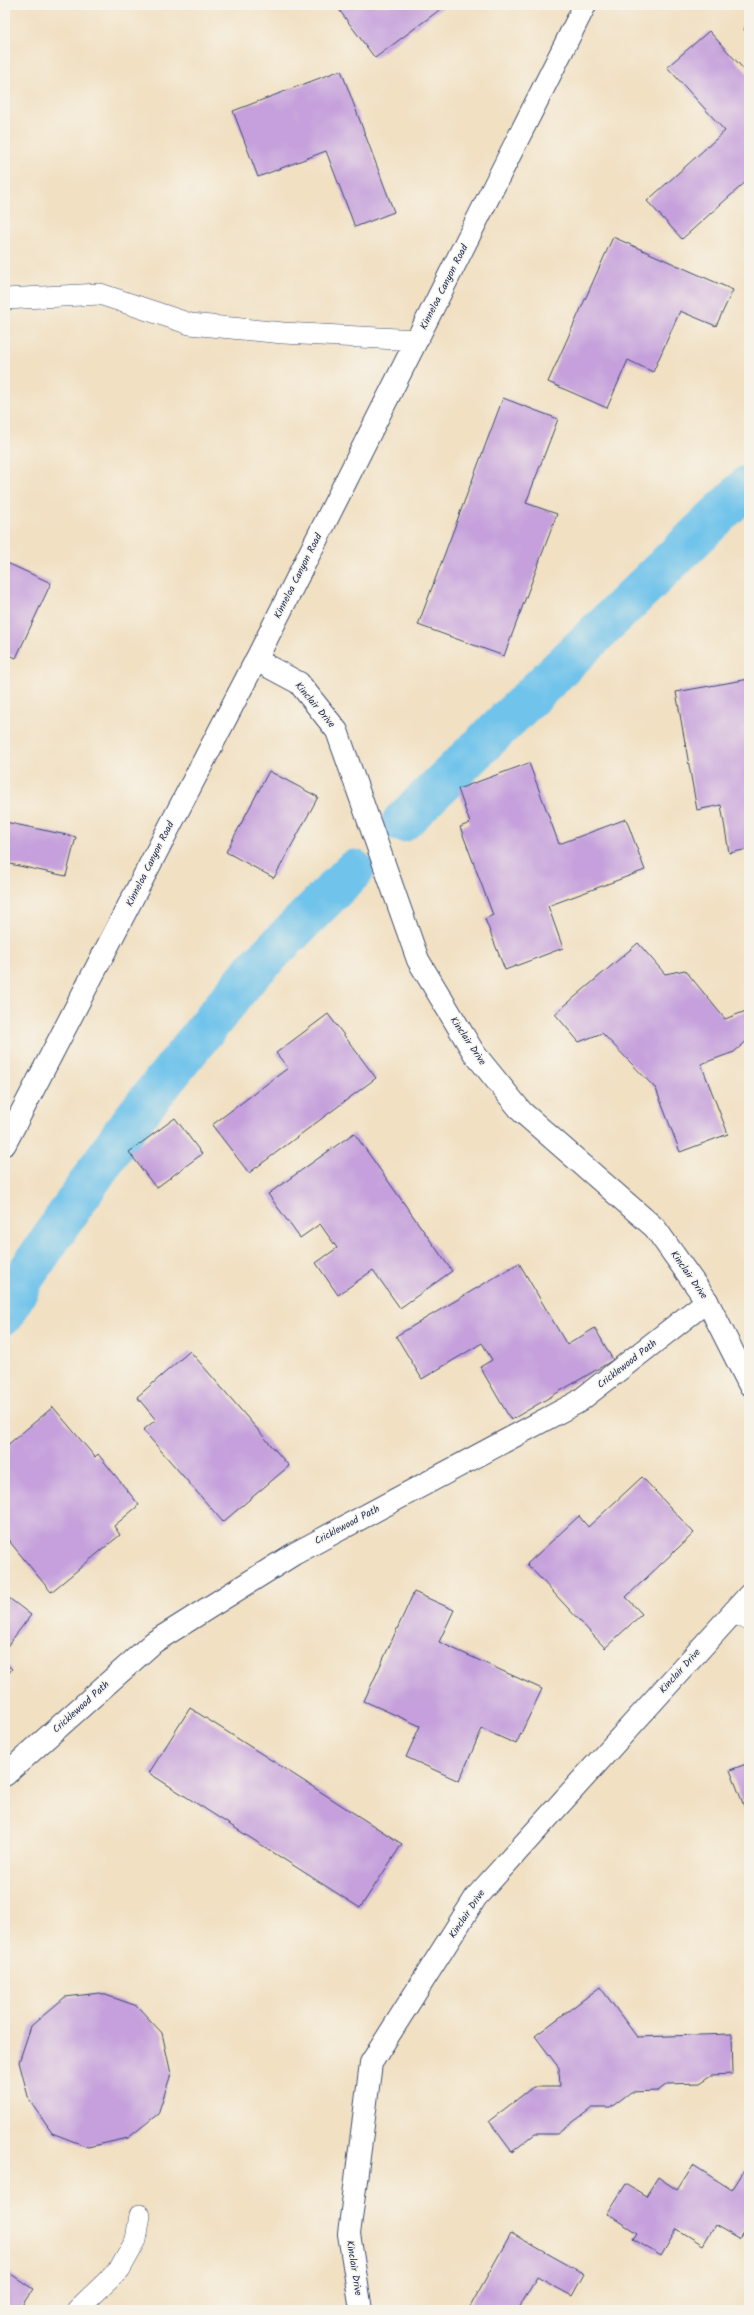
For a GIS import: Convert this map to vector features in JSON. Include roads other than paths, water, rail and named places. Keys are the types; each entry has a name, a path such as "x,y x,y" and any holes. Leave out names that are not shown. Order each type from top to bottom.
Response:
{"street":[{"name":"Kinneloa Canyon Road","path":"5,1144 256,660 585,5"},
{"name":"Kinclair Drive","path":"256,660 299,683 337,731 418,960 474,1053 522,1112 655,1228 707,1301 749,1383"},
{"name":"Cricklewood Path","path":"5,1775 154,1642 294,1554 578,1402 707,1301"},
{"name":"Kinclair Drive","path":"361,2310 349,2234 371,2063 476,1897 741,1616 749,1594"}],"lane":[{"path":"5,299 100,294 190,324 282,333 417,340"},
{"path":"77,2310 120,2269 136,2240 140,2215"}],"waterway":[{"path":"402,822 749,485"},
{"path":"5,1314 25,1276 126,1128 250,974 354,870"}]}
